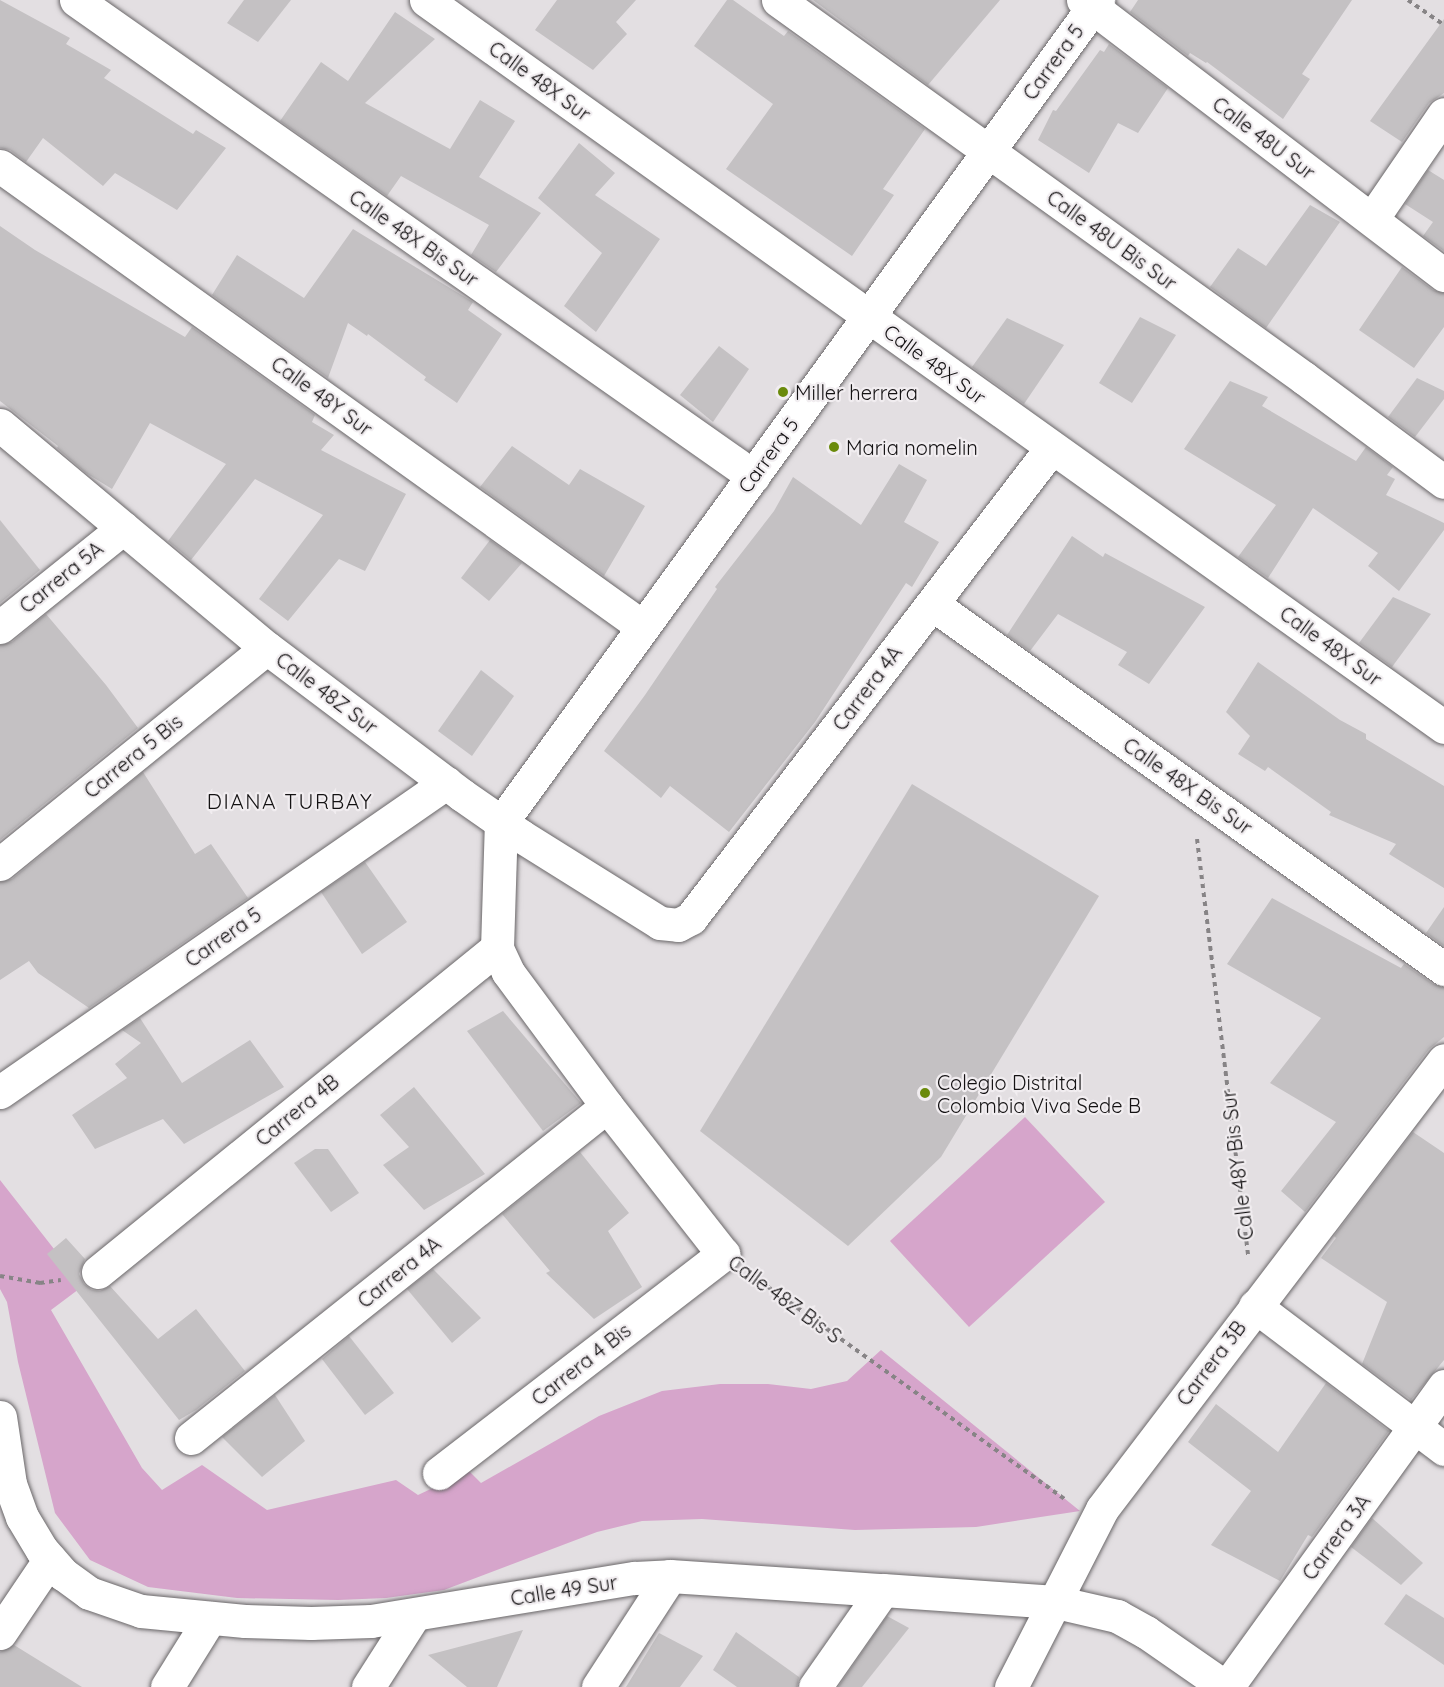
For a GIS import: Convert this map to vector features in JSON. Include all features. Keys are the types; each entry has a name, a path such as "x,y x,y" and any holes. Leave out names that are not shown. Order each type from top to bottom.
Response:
{"street":[{"name":"Calle 48X Bis Sur","path":"76,0 753,476"},
{"name":"Calle 48X Sur","path":"426,0 1444,727"},
{"name":"Calle 48U Bis Sur","path":"778,0 1304,378 1444,482"},
{"name":"Carrera 5","path":"501,823 988,151 1091,2"},
{"name":"Calle 48U Sur","path":"1091,2 1444,275"},
{"path":"1372,219 1444,114"},
{"name":"Calle 48Y Sur","path":"0,166 643,627"},
{"name":"Calle 48Z Sur","path":"0,425 267,648 446,783 501,823 660,923 678,925"},
{"name":"Carrera 4A","path":"678,925 691,918 1052,447"},
{"name":"Carrera 5A","path":"0,627 123,528"},
{"name":"Calle 48X Bis Sur","path":"932,604 1444,969"},
{"name":"Carrera 5 Bis","path":"0,864 267,648"},
{"name":"Carrera 5","path":"0,1092 446,783"},
{"path":"497,948 501,823"},
{"name":"Calle 48Z Bis S","path":"497,948 508,972 607,1106 723,1254"},
{"name":"Carrera 4B","path":"98,1272 497,948"},
{"name":"Carrera 3B","path":"1011,1687 1102,1509 1444,1060"},
{"name":"Carrera 4A","path":"191,1438 607,1106"},
{"name":"Carrera 4 Bis","path":"440,1473 723,1254"},
{"path":"1255,1306 1444,1449"},
{"name":"Carrera 3A","path":"1226,1687 1444,1386"},
{"name":"Calle 49 Sur","path":"0,1417 10,1484 22,1517 50,1559 63,1574 89,1593 113,1604 141,1611 210,1618 311,1623 371,1621 635,1578 670,1576 1056,1602 1117,1616 1146,1632 1226,1687"},
{"path":"0,1633 50,1559"},
{"path":"598,1687 670,1576"},
{"path":"815,1687 883,1590"},
{"path":"368,1687 414,1615"},
{"path":"167,1687 210,1618"}],"path":[{"path":"1408,0 1444,25"},
{"name":"Calle 48Y Bis Sur","path":"1191,789 1255,1306"},
{"name":"Calle 48Z Bis S","path":"723,1254 1080,1511 1102,1509"},
{"path":"0,1276 40,1283 98,1272"}],"shaded area":[{"path":"1025,1117 1105,1202 969,1327 890,1241"},
{"path":"0,1180 83,1286 51,1310 142,1468 162,1490 202,1465 267,1510 396,1480 418,1495 469,1471 481,1483 599,1416 662,1391 720,1384 768,1384 811,1389 847,1381 881,1350 1080,1511 976,1527 855,1530 702,1519 642,1521 597,1532 444,1590 386,1598 338,1600 237,1598 148,1587 90,1560 55,1513 18,1362 7,1302 0,1289"}],"building":[{"path":"0,0 70,38 66,44 111,70 104,78 193,134 196,130 226,148 177,210 115,173 103,186 43,138 26,162 10,150 0,148"},
{"path":"244,0 291,0 258,42 227,23"},
{"path":"557,0 636,0 616,22 627,34 593,70 535,30"},
{"path":"727,0 733,0 784,36 788,31 925,129 883,189 894,195 852,256 726,169 773,104 694,46"},
{"path":"813,0 1000,0 928,85"},
{"path":"1138,0 1352,0 1302,74 1310,79 1283,119 1207,62 1190,53 1188,56 1130,12"},
{"path":"395,12 435,39 365,103 450,149 480,100 515,121 479,177 541,213 496,272 471,255 489,225 401,176 387,196 280,121 321,62 348,81"},
{"path":"1444,19 1444,93 1429,103 1402,142 1370,121"},
{"path":"1109,44 1168,88 1138,133 1118,123 1089,173 1038,140 1053,110 1056,111 1100,50 1104,52"},
{"path":"579,143 615,173 595,195 660,239 596,332 564,306 602,253 538,198"},
{"path":"1428,170 1444,180 1444,251 1423,236 1433,222 1405,204"},
{"path":"1310,205 1340,222 1266,328 1210,287 1238,248 1266,266"},
{"path":"0,226 35,250 185,337 192,327 315,415 312,422 334,435 321,450 406,494 365,571 339,559 288,621 259,599 323,515 255,479 191,560 168,541 226,464 150,423 112,489 86,473 57,448 58,446 0,401"},
{"path":"353,229 473,302 468,310 502,334 457,403 424,380 426,377 368,334 367,336 348,323 328,378 212,295 237,255 304,298"},
{"path":"1402,267 1433,290 1444,293 1444,327 1414,368 1359,330"},
{"path":"1140,317 1176,335 1132,403 1099,383"},
{"path":"1007,318 1064,345 1024,404 972,367"},
{"path":"719,346 749,369 713,422 680,395"},
{"path":"1417,378 1444,391 1444,399 1415,437 1388,417"},
{"path":"1230,381 1268,397 1262,406 1356,461 1366,447 1393,467 1387,475 1395,479 1386,495 1444,523 1444,530 1399,591 1368,566 1378,553 1313,508 1268,578 1238,557 1276,505 1184,449"},
{"path":"512,446 569,485 580,469 645,506 604,576 480,487"},
{"path":"899,464 927,480 904,522 939,542 912,587 906,583 815,722 729,832 670,786 661,798 604,751 717,589 715,587 774,511 793,477 861,525"},
{"path":"0,520 40,570 0,603"},
{"path":"1072,536 1103,557 1105,553 1205,607 1149,684 1118,665 1127,652 1058,614 1030,651 1007,635"},
{"path":"490,540 522,563 489,601 461,578"},
{"path":"1393,597 1431,614 1392,667 1359,643"},
{"path":"46,614 106,685 138,728 0,840 0,645 12,642"},
{"path":"1258,662 1340,720 1366,734 1366,739 1444,786 1444,888 1389,854 1396,844 1329,815 1331,812 1268,767 1265,771 1238,754 1250,736 1226,712"},
{"path":"481,670 514,696 472,756 438,731"},
{"path":"143,772 195,854 211,844 248,898 89,1008 38,973 29,961 0,980 0,882 12,879"},
{"path":"912,784 1099,896 941,1157 848,1246 700,1131"},
{"path":"365,862 407,922 362,954 321,892"},
{"path":"1272,898 1401,968 1404,964 1433,984 1444,987 1444,1037 1429,1049 1305,1212 1281,1191 1336,1122 1270,1083 1321,1018 1227,964"},
{"path":"1444,907 1444,946 1426,933"},
{"path":"503,1011 581,1103 543,1131 467,1031"},
{"path":"140,1018 182,1083 250,1040 284,1087 184,1144 163,1119 95,1149 72,1115 127,1078 115,1064 141,1043 122,1030"},
{"path":"414,1087 485,1174 424,1210 383,1165 409,1147 380,1115"},
{"path":"1413,1132 1444,1153 1444,1360 1411,1400 1362,1364 1387,1302 1321,1258 1336,1238 1334,1236"},
{"path":"315,1149 328,1149 359,1193 331,1212 294,1163"},
{"path":"580,1152 629,1213 608,1231 642,1287 594,1319 546,1273 550,1271 502,1214"},
{"path":"66,1238 85,1259 79,1274 84,1284 92,1290 100,1291 110,1286 158,1339 196,1309 245,1371 196,1410 179,1420 47,1254"},
{"path":"433,1269 481,1318 452,1343 407,1289"},
{"path":"349,1336 394,1393 365,1415 322,1359"},
{"path":"1326,1383 1389,1431 1312,1537 1308,1535 1280,1581 1211,1545 1251,1491 1188,1442 1216,1404 1278,1452"},
{"path":"275,1395 305,1441 262,1477 222,1437"},
{"path":"1372,1518 1423,1563 1401,1585 1351,1547"},
{"path":"1406,1594 1444,1618 1444,1665 1384,1624"},
{"path":"887,1616 909,1628 862,1687 838,1687"},
{"path":"523,1630 497,1687 467,1687 428,1655"},
{"path":"736,1632 799,1677 797,1687 737,1687 713,1670"},
{"path":"659,1633 703,1656 680,1687 626,1687"},
{"path":"14,1645 82,1687 0,1687 0,1652"}],"place":[{"name":"Miller herrera","path":"783,392"},
{"name":"Maria nomelin","path":"834,447"},
{"name":"Colegio Distrital Colombia Viva Sede B","path":"925,1093"}],"district":[{"name":"DIANA TURBAY","path":"290,801"}]}
